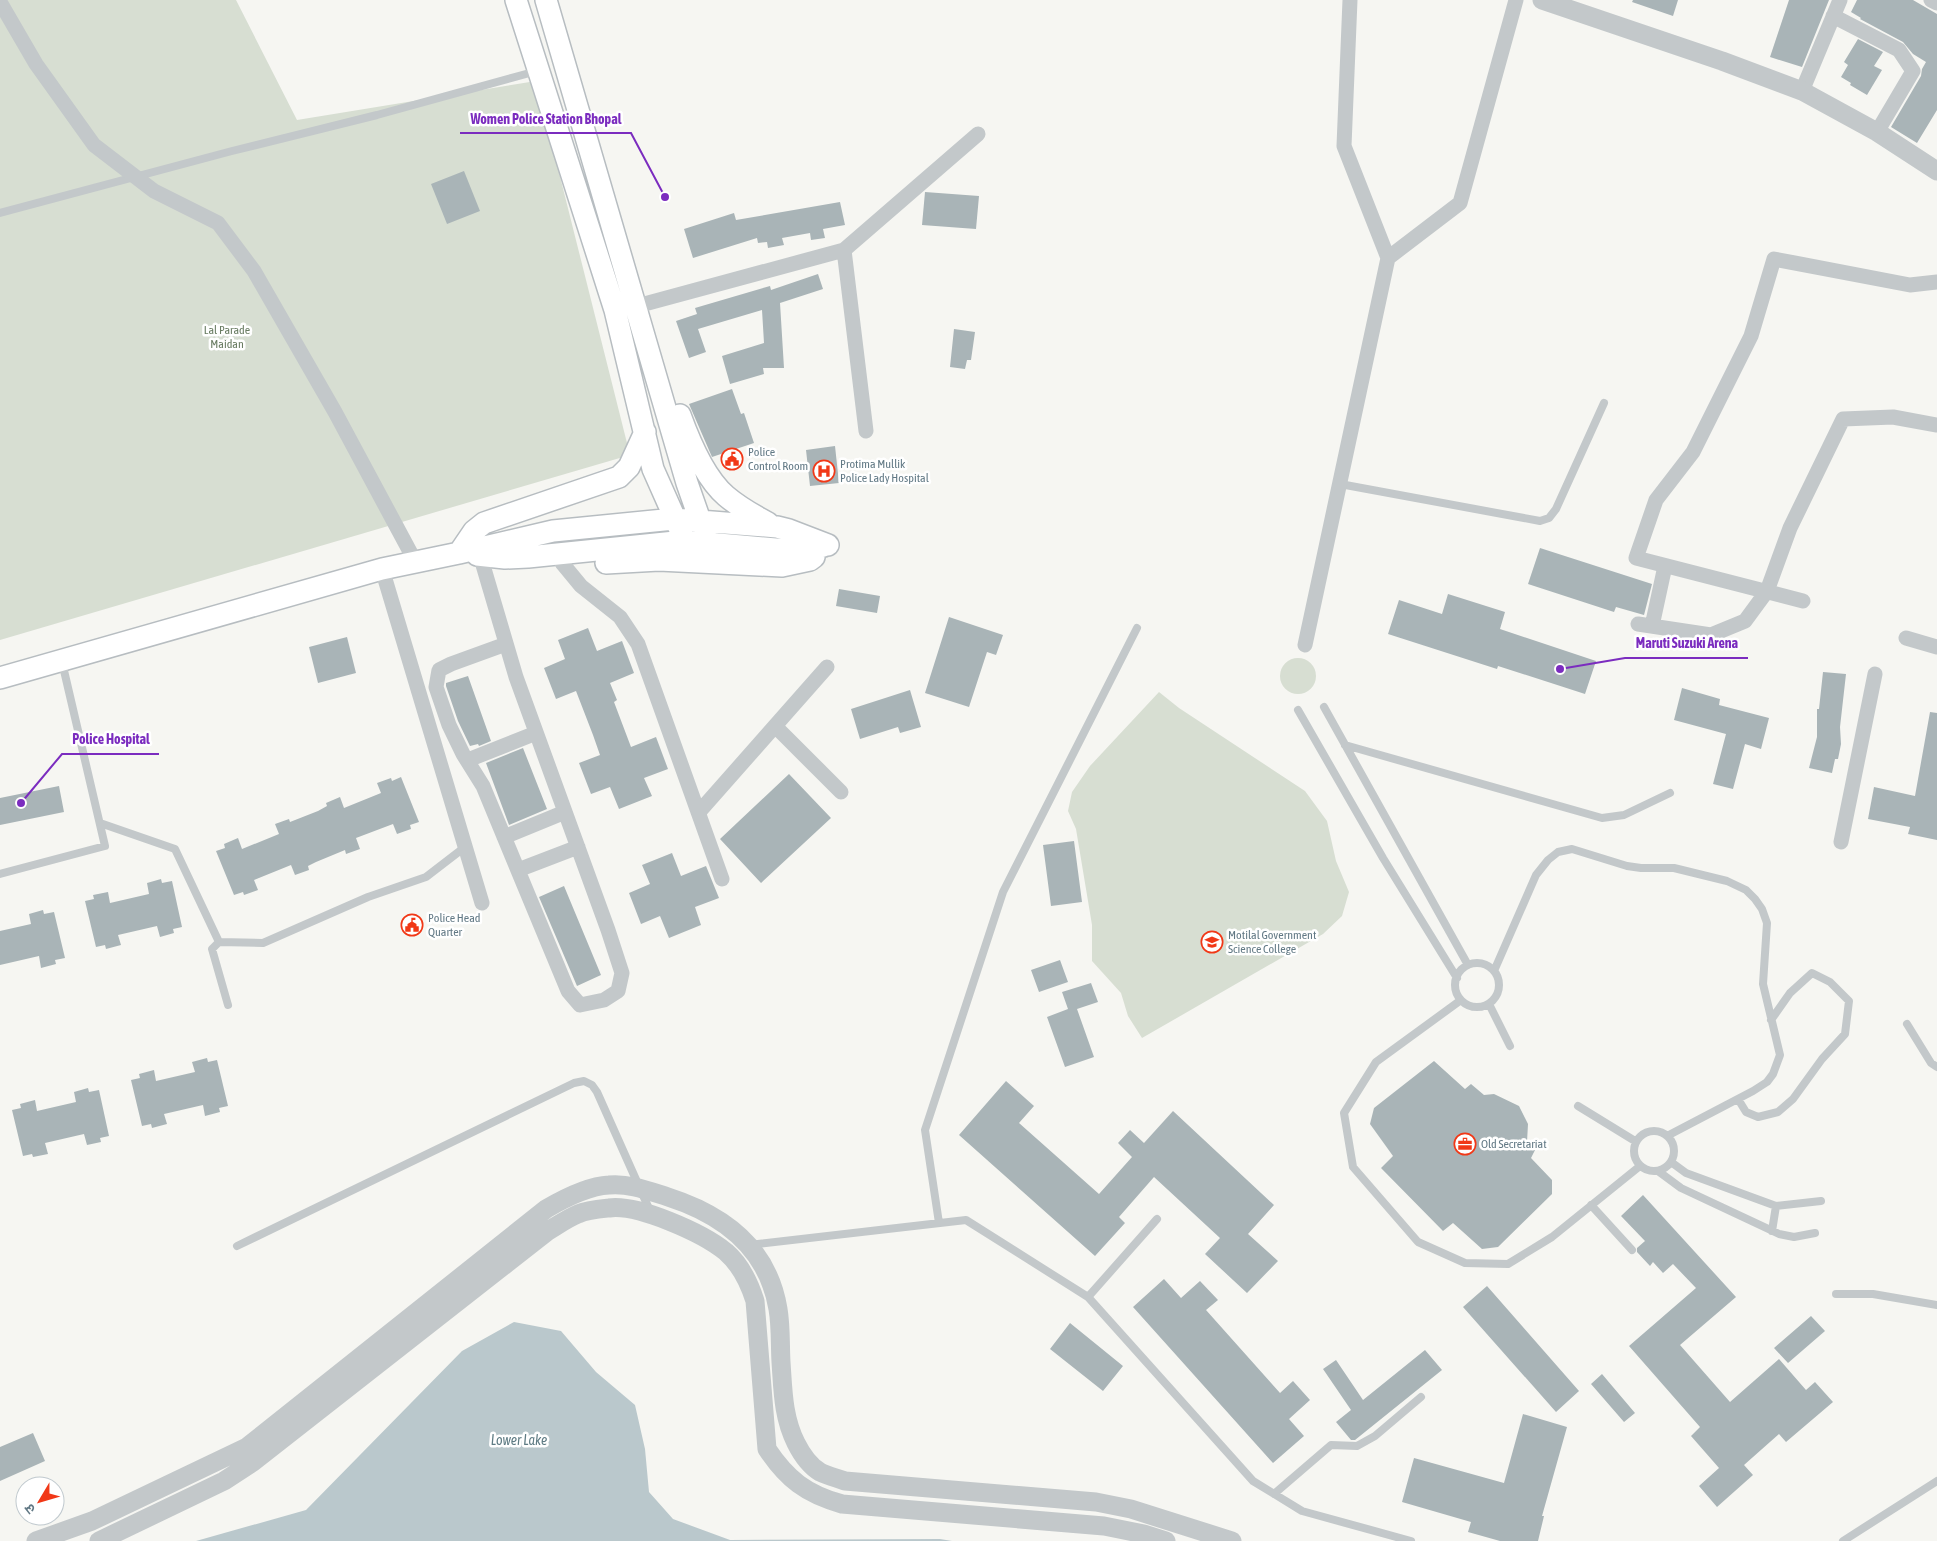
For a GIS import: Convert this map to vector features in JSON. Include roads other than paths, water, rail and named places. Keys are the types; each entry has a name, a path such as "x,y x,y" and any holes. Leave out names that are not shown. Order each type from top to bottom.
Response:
{"main road":[{"path":"516,0 615,310 654,469 684,541"},
{"path":"546,0 688,483 708,543"},
{"path":"652,359 666,379 686,431 707,471 724,495 748,513 777,528"},
{"path":"469,554 474,531 484,523 618,477 629,467 645,432"},
{"path":"0,678 382,569 415,561 469,554 553,531 674,519 789,530 828,546"},
{"path":"469,554 505,558 684,541 787,550 828,546"},
{"path":"519,557 579,565 660,560 782,566 810,560 828,546"}],"street":[{"path":"1305,645 1388,258 1344,146 1350,0"},
{"path":"1388,258 1460,203 1516,0"},
{"path":"1542,0 1722,61 1802,91 1877,132 1937,172"},
{"path":"1802,91 1840,0"},
{"path":"1931,0 1937,3"},
{"path":"0,2 36,64 94,145 154,191 218,223 254,271 335,412 415,561"},
{"path":"1833,16 1899,50 1913,70 1877,132"},
{"path":"637,306 844,250 978,134"},
{"path":"844,250 866,431"},
{"path":"1803,601 1636,558 1656,500 1693,452 1751,336 1774,259 1910,285 1937,282"},
{"path":"1664,566 1645,625 1711,635 1745,620 1766,592 1790,528 1843,419 1893,417 1937,425"},
{"path":"469,554 506,644 516,677 622,973 618,991 604,1000 580,1005 568,991 483,786 449,726 436,687 439,670 506,644"},
{"path":"562,563 581,586 620,617 638,644 722,878"},
{"path":"382,569 482,903"},
{"path":"1906,638 1937,647"},
{"path":"699,812 827,667"},
{"path":"1841,842 1875,674"},
{"path":"775,726 841,792"},
{"path":"468,760 536,733"},
{"path":"504,837 565,812"},
{"path":"518,870 578,847"},
{"path":"36,1541 92,1521 247,1447 546,1209 563,1199 609,1185 638,1188 692,1205 727,1224 749,1245 767,1274 779,1311 784,1408 791,1433 802,1454 819,1472 845,1481 1096,1502 1131,1509 1232,1541"},
{"path":"100,1541 224,1481 254,1462 548,1231 579,1214 611,1207 632,1209 682,1226 726,1252 739,1266 750,1283 755,1301 767,1448 779,1467 801,1486 822,1498 842,1504 1104,1526 1144,1534 1166,1541"}],"lane":[{"path":"0,213 538,70"},
{"path":"1340,484 1540,521 1549,518 1556,509 1604,403"},
{"path":"939,1223 925,1130 1003,892 1137,628"},
{"path":"0,874 105,846 61,660"},
{"path":"1324,707 1468,965"},
{"path":"1298,710 1383,858 1457,978"},
{"path":"1345,745 1602,818 1624,815 1670,793"},
{"path":"100,824 175,849 219,942"},
{"path":"228,1005 212,949 219,942 263,943 368,897 426,877 465,847"},
{"path":"1494,971 1536,875 1548,860 1558,852 1572,849 1627,866 1674,868 1727,881 1746,890 1755,899 1767,923 1762,984 1780,1055 1778,1064 1767,1082 1667,1136"},
{"path":"1482,963 1494,971 1500,985 1495,999 1489,1004 1474,1007 1461,1000 1455,988 1457,978 1462,969 1468,965 1482,963"},
{"path":"1738,1099 1746,1112 1758,1118 1778,1112 1793,1099 1822,1058 1845,1034 1848,1001 1830,982 1812,973 1790,993 1771,1020"},
{"path":"1461,1000 1376,1062 1344,1113 1353,1167 1418,1242 1465,1263 1508,1264 1552,1237 1640,1166"},
{"path":"1489,1004 1510,1046"},
{"path":"1907,1024 1931,1063 1937,1067"},
{"path":"237,1246 574,1082 584,1081 592,1085 597,1092 638,1188 652,1215"},
{"path":"1578,1106 1636,1141"},
{"path":"1658,1171 1671,1162 1674,1145 1659,1130 1652,1130 1645,1132 1636,1141 1634,1154 1640,1166 1645,1169 1658,1171 1681,1188 1772,1231 1794,1237 1815,1233"},
{"path":"1671,1162 1686,1173 1776,1206 1821,1201"},
{"path":"1591,1205 1632,1250"},
{"path":"1772,1231 1776,1206"},
{"path":"1088,1297 1157,1219"},
{"path":"749,1245 966,1220 1088,1297 1253,1481 1302,1511 1411,1541"},
{"path":"1836,1294 1872,1294 1937,1305"},
{"path":"1274,1494 1331,1445 1357,1446 1374,1436 1421,1397"},
{"path":"1843,1541 1937,1481"}],"water":[{"name":"Lower Lake","path":"514,1322 561,1331 596,1372 635,1405 645,1449 649,1492 673,1519 730,1540 940,1539 952,1541 196,1541 306,1510 462,1351"}],"place":[{"name":"Women Police Station Bhopal","path":"665,197"},
{"name":"Police Control Room","path":"732,459"},
{"name":"Protima Mullik Police Lady Hospital","path":"824,471"},
{"name":"Maruti Suzuki Arena","path":"1560,669"},
{"name":"Police Hospital","path":"21,803"},
{"name":"Police Head Quarter","path":"412,925"},
{"name":"Motilal Government Science College","path":"1212,942"},
{"name":"Old Secretariat","path":"1465,1144"}],"park label":[{"name":"Lal Parade Maidan","path":"227,337"}]}
